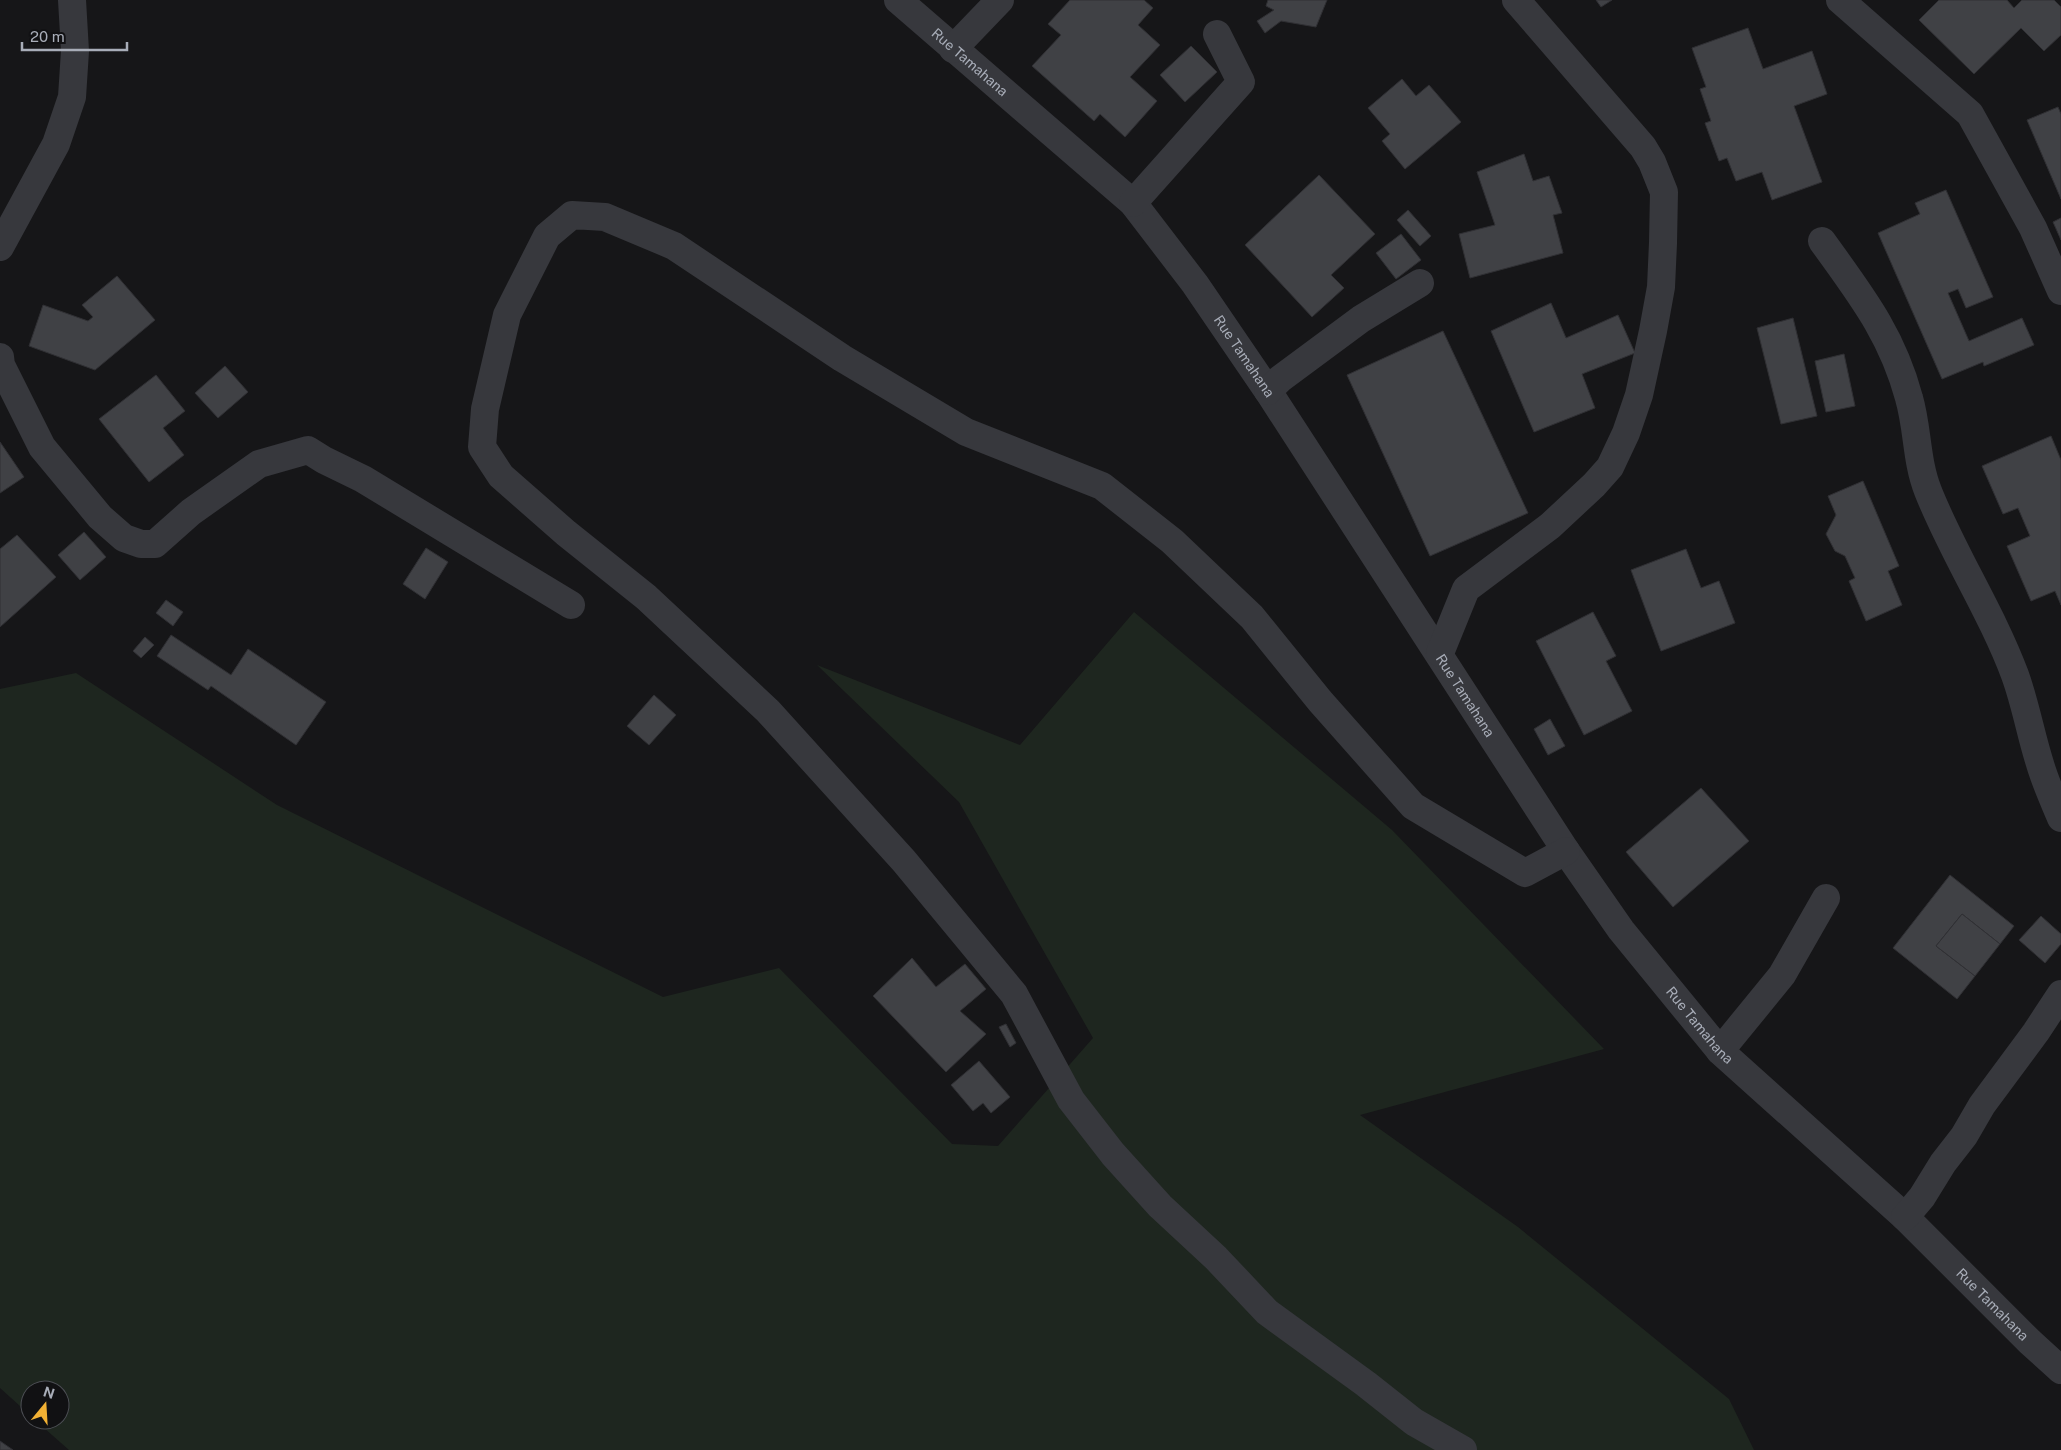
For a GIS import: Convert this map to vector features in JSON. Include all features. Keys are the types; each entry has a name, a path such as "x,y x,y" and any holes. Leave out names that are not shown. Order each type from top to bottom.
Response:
{"street":[{"path":"0,247 56,144 72,96 75,51 72,0"},
{"name":"Rue Tamahana","path":"898,0 1132,203 1195,284 1268,390 1566,851 1621,930 1720,1051 1905,1217 2030,1342 2061,1370"},
{"path":"954,49 1000,0"},
{"path":"1440,654 1466,589 1550,526 1594,485 1610,467 1626,433 1639,395 1654,331 1661,287 1664,192 1652,162 1643,147 1516,0"},
{"path":"1840,0 1970,114 2033,228 2061,291"},
{"path":"1132,203 1241,82 1217,34"},
{"path":"1463,1450 1414,1422 1366,1384 1267,1312 1216,1258 1160,1206 1113,1154 1071,1100 1014,994 891,847 768,711 646,597 566,534 501,476 482,448 485,409 507,315 547,236 572,215 605,217 674,246 842,358 966,432 1102,486 1172,542 1252,617 1320,701 1413,806 1525,873 1566,851"},
{"path":"1822,241 1873,312 1886,335 1896,359 1910,400 1921,467 1927,488 1942,524 1975,585 2015,675 2044,776 2061,818"},
{"path":"1268,390 1361,319 1420,283"},
{"path":"0,358 12,389 42,447 100,516 124,538 141,544 155,544 190,512 259,464 308,450 371,484 571,605"},
{"path":"1720,1051 1782,975 1826,898"},
{"path":"1905,1217 1922,1197 1942,1164 1964,1136 1982,1105 2036,1032 2061,994"}],"shaded area":[{"path":"1134,612 1392,830 1604,1049 1360,1115 1518,1227 1729,1399 1754,1450 69,1450 46,1430 70,1430 70,1380 20,1380 20,1406 0,1388 0,689 76,673 277,805 663,997 779,968 952,1144 998,1146 1093,1038 959,802 817,665 1020,745"}],"building":[{"path":"1070,0 1144,0 1153,8 1138,25 1160,45 1130,77 1157,101 1125,137 1100,114 1094,121 1032,66 1061,35 1048,24"},
{"path":"1268,0 1327,0 1316,27 1281,21 1265,33 1257,21 1274,10 1266,6"},
{"path":"1596,0 1612,0 1601,7"},
{"path":"1939,0 2007,0 2014,8 2022,0 2054,0 2061,7 2061,35 2044,51 2021,28 1974,74 1919,20"},
{"path":"1748,28 1763,69 1812,51 1827,94 1794,106 1822,182 1772,200 1762,172 1736,181 1727,158 1719,161 1705,123 1711,121 1700,89 1706,87 1692,48"},
{"path":"1191,46 1217,72 1185,102 1160,75"},
{"path":"1402,79 1416,96 1429,85 1461,122 1405,169 1382,141 1390,134 1368,108"},
{"path":"2058,107 2061,114 2061,199 2027,120"},
{"path":"1524,154 1533,181 1549,176 1562,213 1553,215 1563,253 1470,278 1459,234 1495,225 1477,172"},
{"path":"1319,175 1375,234 1331,275 1344,288 1312,317 1245,245"},
{"path":"1946,190 1993,297 1966,308 1958,289 1948,293 1969,341 2022,318 2034,345 1984,366 1983,362 1942,379 1878,233 1920,214 1915,203"},
{"path":"1408,210 1431,236 1420,246 1397,220"},
{"path":"2061,218 2061,240 2053,222"},
{"path":"1401,234 1421,260 1396,279 1376,253"},
{"path":"117,276 155,320 95,370 29,346 43,305 88,321 93,317 82,305"},
{"path":"1551,303 1566,338 1618,315 1635,353 1582,374 1595,408 1534,432 1491,331"},
{"path":"1793,318 1817,416 1781,424 1757,328"},
{"path":"1443,331 1528,513 1430,556 1347,375"},
{"path":"1844,354 1855,406 1826,412 1815,361"},
{"path":"225,366 248,392 218,418 195,393"},
{"path":"156,375 185,411 163,428 184,455 149,482 99,419"},
{"path":"2051,436 2061,460 2061,605 2055,591 2031,601 2007,546 2030,536 2018,508 2003,514 1982,466"},
{"path":"0,442 24,477 0,493"},
{"path":"1863,481 1899,566 1888,571 1902,605 1866,621 1849,581 1855,578 1845,556 1835,551 1826,534 1836,515 1828,496"},
{"path":"84,532 106,557 80,580 58,555"},
{"path":"17,535 56,577 0,627 0,549"},
{"path":"426,548 448,562 425,599 403,584"},
{"path":"1686,549 1701,588 1719,581 1735,623 1661,651 1631,570"},
{"path":"166,600 183,612 173,626 156,613"},
{"path":"1593,612 1616,656 1606,661 1632,711 1584,735 1536,641"},
{"path":"171,635 231,675 248,649 326,702 296,745 211,686 208,690 157,656"},
{"path":"145,637 154,645 141,658 133,651"},
{"path":"654,695 676,715 649,745 627,726"},
{"path":"1550,719 1565,746 1548,755 1534,729"},
{"path":"1701,788 1749,841 1673,907 1626,852"},
{"path":"1950,875 2014,926 2000,944 1962,914 1936,946 1975,976 1957,999 1893,948"},
{"path":"1962,914 2000,944 1975,976 1936,946"},
{"path":"2041,916 2061,934 2061,944 2045,963 2019,940"},
{"path":"912,958 936,987 965,964 986,989 960,1011 986,1034 946,1072 873,996"},
{"path":"1006,1024 1016,1043 1010,1047 999,1027"},
{"path":"979,1061 1010,1097 991,1113 983,1103 973,1111 951,1085"},
{"path":"0,1441 13,1450 0,1450"}]}
